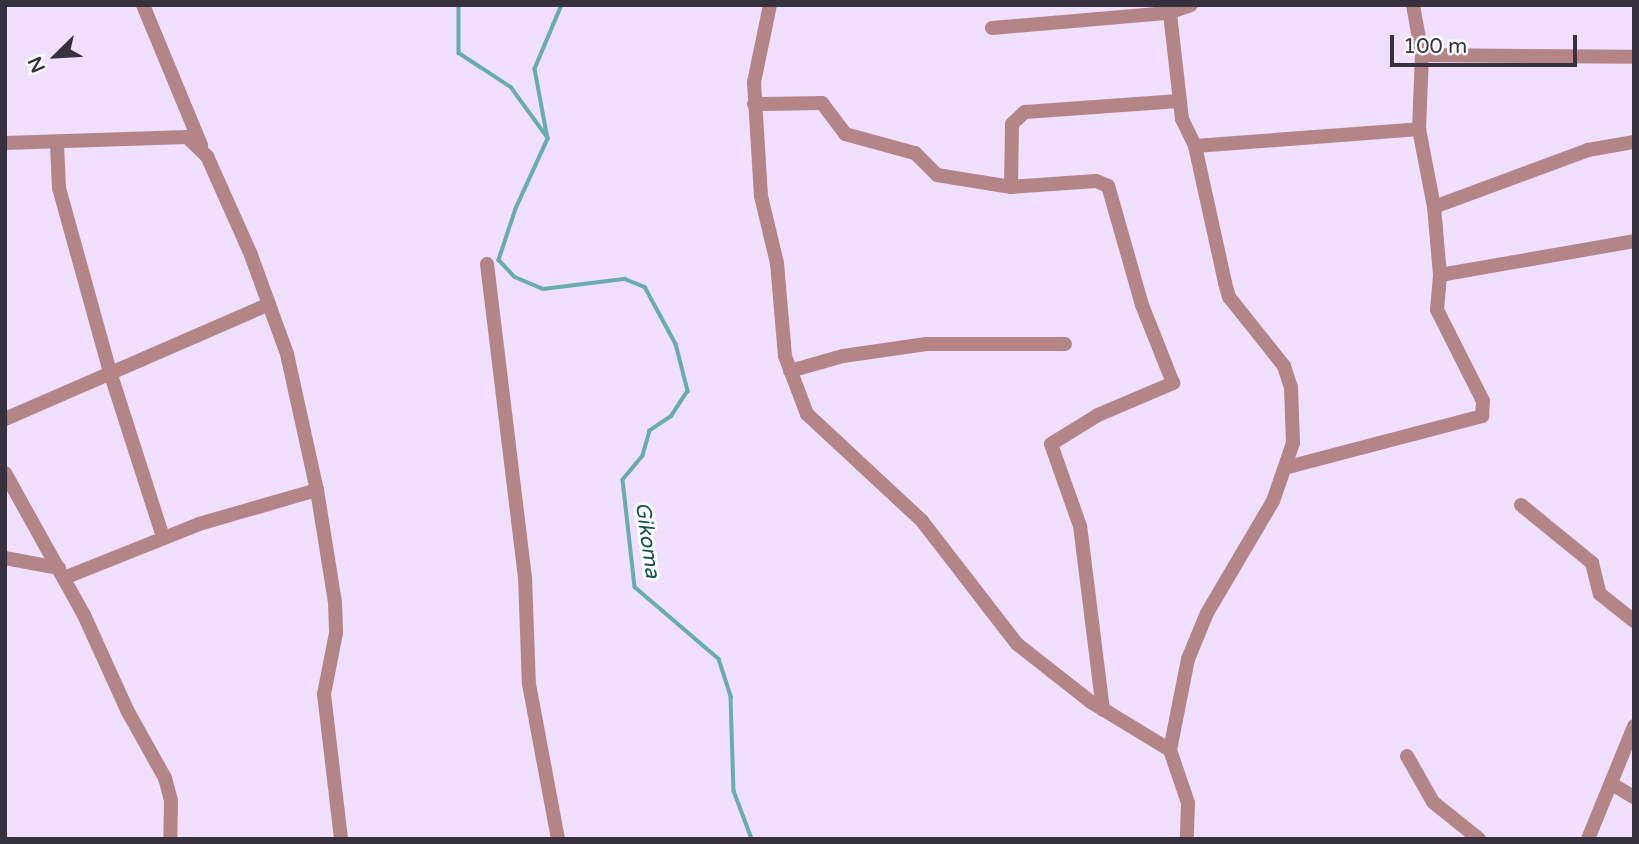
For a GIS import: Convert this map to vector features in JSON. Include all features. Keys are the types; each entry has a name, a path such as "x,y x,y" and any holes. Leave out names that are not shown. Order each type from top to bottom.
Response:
{"street":[{"path":"143,5 269,304 290,364 317,490 335,603 335,633 324,694 341,839"},
{"path":"770,5 755,69 754,104 762,205 777,262 782,339 790,371 807,415 922,521 1017,644 1103,709 1170,750"},
{"path":"992,28 1191,5"},
{"path":"1288,467 1482,416 1483,401 1437,310 1440,275 1434,208 1419,129 1422,55 1413,5"},
{"path":"1169,9 1179,101 1195,146 1229,297 1284,366 1291,388 1293,443 1288,467 1273,501 1207,613 1188,659 1170,750 1188,803 1187,839"},
{"path":"1422,55 1634,57"},
{"path":"754,104 817,101 825,106 845,134 915,153 937,175 1011,187 1096,181 1108,186 1142,305 1173,383 1098,415 1051,444 1080,526 1103,709"},
{"path":"1011,187 1012,124 1018,115 1179,101"},
{"path":"1195,146 1419,129"},
{"path":"5,143 57,145 187,137 201,146"},
{"path":"1434,208 1588,150 1634,142"},
{"path":"57,145 59,188 110,372 163,537"},
{"path":"1440,275 1634,241"},
{"path":"487,264 524,578 528,684 558,839"},
{"path":"5,419 269,304"},
{"path":"790,371 843,356 926,344 1065,344"},
{"path":"5,473 62,573 127,710 165,778 170,839"},
{"path":"5,558 62,573 163,537 317,490"},
{"path":"1521,505 1592,563 1600,593 1634,621"},
{"path":"1588,839 1634,726"},
{"path":"1406,756 1433,802 1479,839"},
{"path":"1612,784 1634,796"}],"waterway":[{"path":"459,5 459,53 511,87 548,138"},
{"name":"Gikoma","path":"562,5 535,69 548,139 516,209 499,260 515,277 543,289 625,279 645,287 676,344 688,391 672,416 650,431 643,456 623,480 635,587 719,659 731,697 734,791 752,839"}]}
